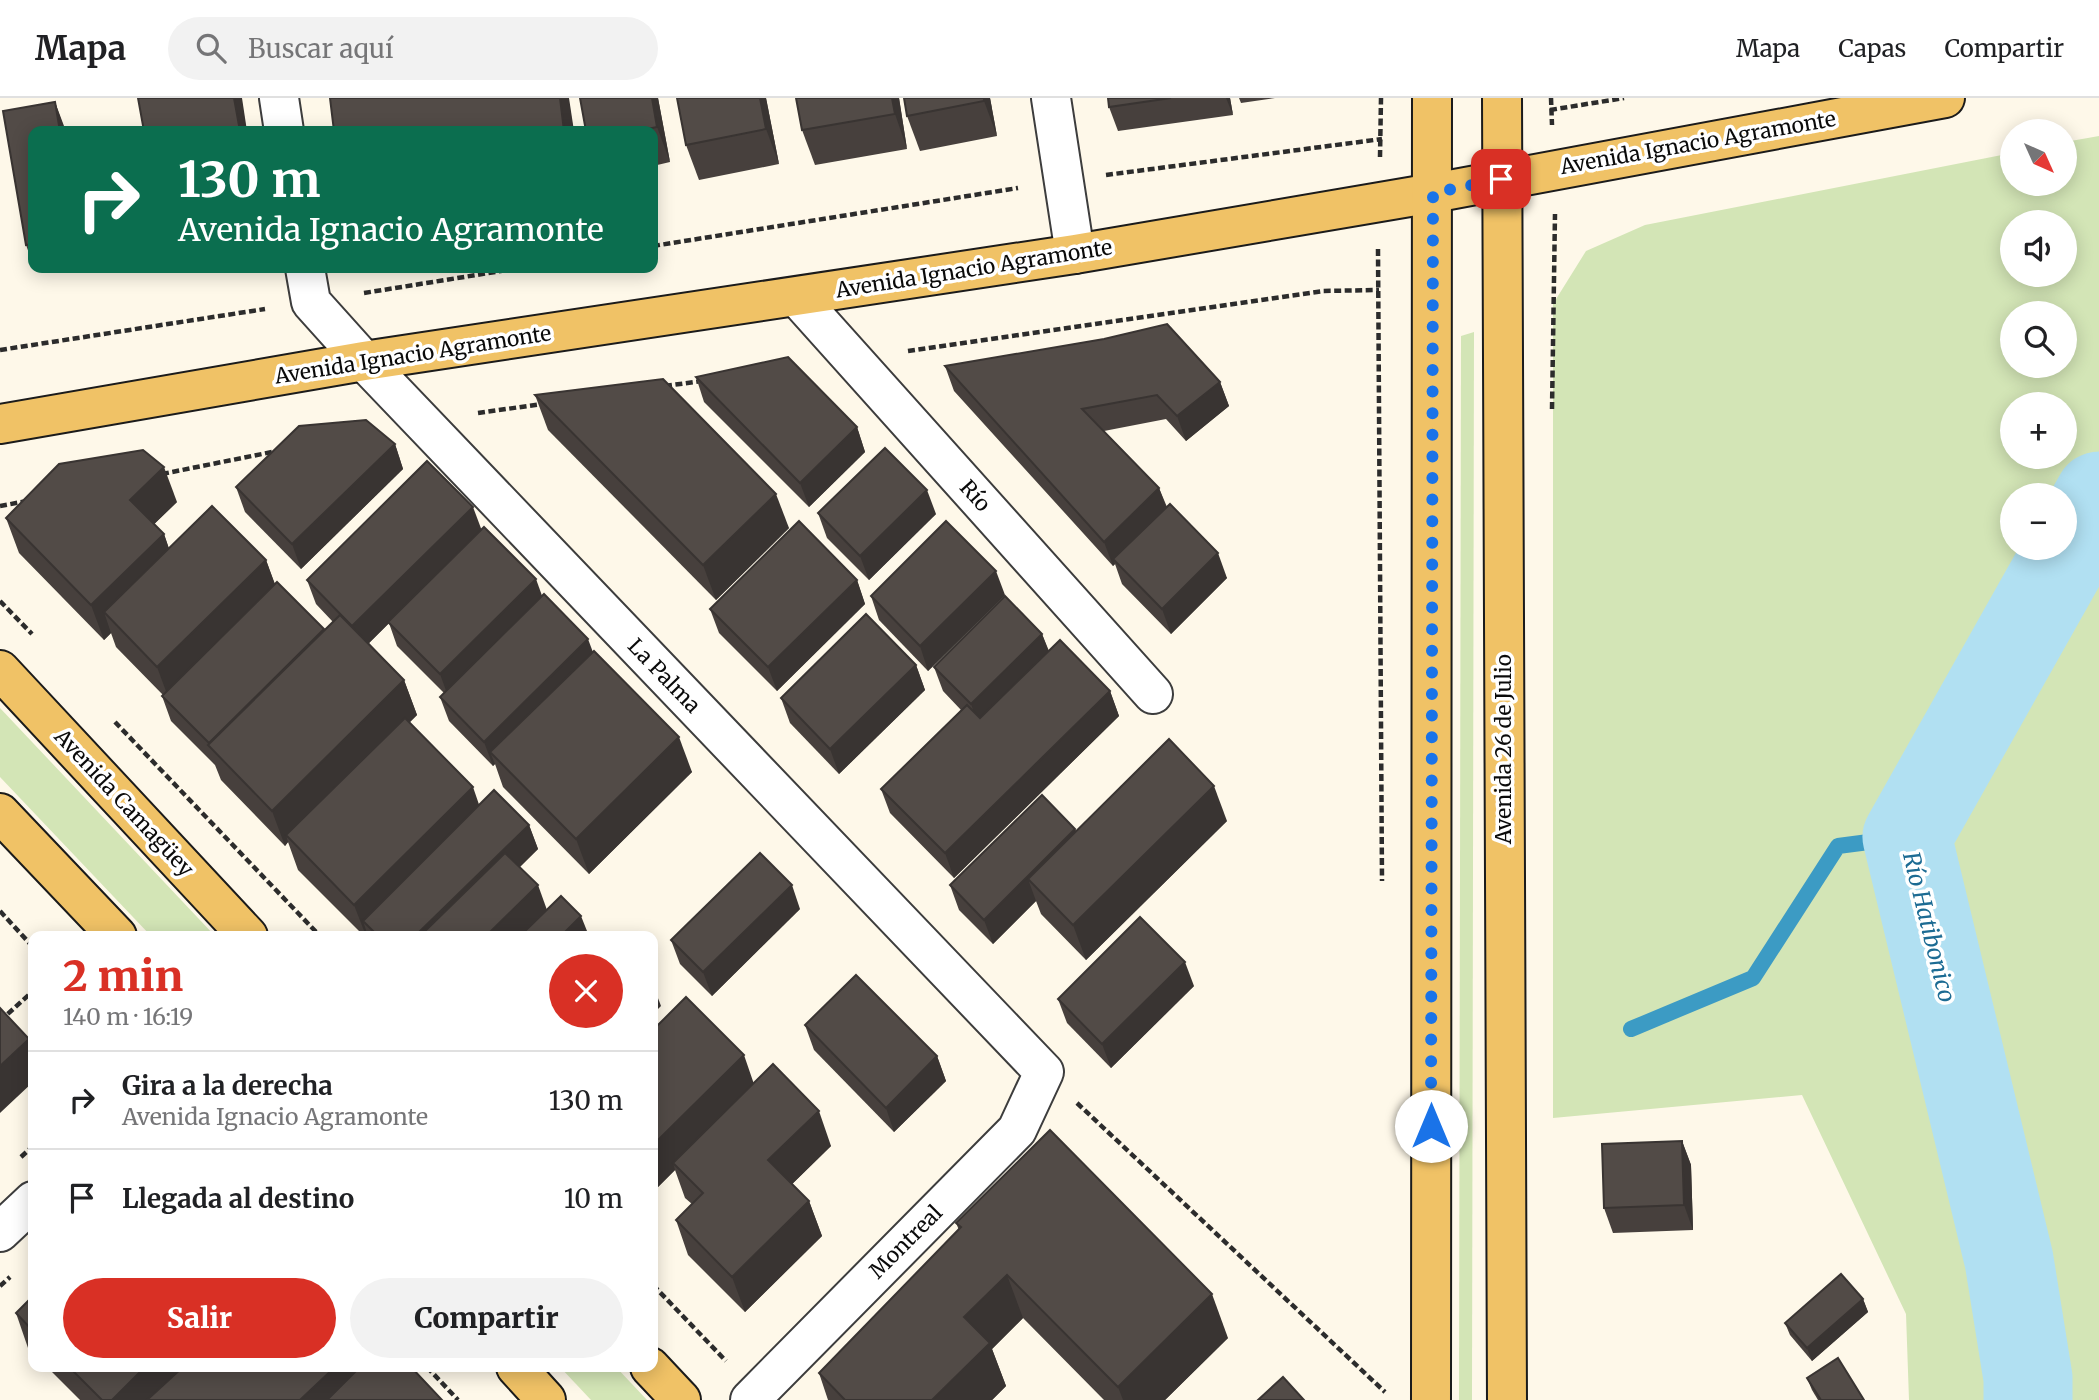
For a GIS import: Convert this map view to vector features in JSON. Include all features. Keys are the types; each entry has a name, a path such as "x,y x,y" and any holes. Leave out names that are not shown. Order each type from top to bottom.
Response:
{"main road":[{"name":"Avenida Ignacio Agramonte","path":"0,424 364,361 1075,254 1433,193 1945,98"},
{"name":"Avenida 26 de Julio","path":"1502,109 1507,1400"},
{"path":"1431,1400 1432,115"},
{"name":"Avenida Camagüey","path":"0,670 243,931"},
{"path":"0,813 112,931"},
{"path":"521,1372 546,1400"},
{"path":"655,1372 681,1400"}],"street":[{"path":"279,98 283,126"},
{"path":"1051,98 1075,254"},
{"name":"La Palma","path":"308,285 364,361 420,422 1044,1072"},
{"name":"Río","path":"797,297 1153,694"},
{"name":"Montreal","path":"753,1397 1017,1130 1044,1072"},
{"path":"0,1232 28,1206"}],"path":[{"path":"1381,98 1376,203 1379,290 1382,890"},
{"path":"1502,109 1624,98"},
{"path":"658,245 1063,180 1381,139 1432,115"},
{"path":"0,350 308,285 458,273"},
{"path":"852,359 1323,291 1379,290"},
{"path":"663,386 704,380"},
{"path":"420,422 555,402"},
{"path":"149,476 285,449"},
{"path":"0,506 41,498"},
{"path":"0,601 38,640"},
{"path":"113,719 315,931"},
{"path":"0,911 28,942"},
{"path":"0,1021 28,996"},
{"path":"1044,1072 1385,1392"},
{"path":"658,1291 753,1397"},
{"path":"432,1372 458,1400"},
{"path":"1385,1379 1385,1400"}],"green space":[{"path":"2099,136 2099,1400 1909,1400 1906,1314 1802,1095 1553,1118 1553,304 1586,251 1645,225 2000,155 2000,196 2077,196 2077,140"},
{"path":"1474,332 1472,1400 1459,1400 1461,336"},
{"path":"0,708 210,931 146,931 0,777"},
{"path":"565,1372 621,1372 647,1400 591,1400"}],"building":[{"path":"138,98 234,98 239,126 143,126"},
{"path":"330,98 560,98 563,126 333,126"},
{"path":"580,98 652,98 657,126 585,126"},
{"path":"677,98 760,98 766,129 686,145"},
{"path":"796,98 892,98 895,114 802,130"},
{"path":"904,98 984,98 984,101 907,116"},
{"path":"1108,98 1171,98 1109,107"},
{"path":"55,102 59,126 28,126 28,245 26,245 3,111"},
{"path":"1167,324 1220,382 1177,416 1157,395 1082,409 1159,488 1104,542 945,366 1104,339"},
{"path":"788,357 857,427 800,483 696,377"},
{"path":"663,379 776,494 703,565 535,395"},
{"path":"366,420 395,444 292,544 236,487 299,426"},
{"path":"885,448 927,490 860,556 818,513"},
{"path":"143,450 164,467 130,500 164,534 91,605 6,518 59,464"},
{"path":"427,461 473,507 352,626 307,580"},
{"path":"1170,504 1218,553 1162,609 1113,559"},
{"path":"212,506 266,560 157,667 104,612"},
{"path":"799,521 857,580 768,667 710,609"},
{"path":"946,521 996,571 920,646 871,596"},
{"path":"484,527 536,579 440,674 388,622"},
{"path":"277,582 324,629 209,743 162,696"},
{"path":"544,594 588,639 484,742 440,697"},
{"path":"1005,596 1042,634 971,704 934,667"},
{"path":"866,614 916,665 830,749 781,698"},
{"path":"340,615 404,680 272,811 208,745"},
{"path":"1060,640 1110,691 945,853 881,789 967,705 980,718"},
{"path":"594,651 679,737 576,839 490,752"},
{"path":"405,718 473,787 354,905 286,835"},
{"path":"1169,739 1214,786 1073,925 1028,879"},
{"path":"494,790 529,825 420,931 373,931 363,921"},
{"path":"1042,795 1075,829 984,920 950,885"},
{"path":"505,853 538,885 491,931 425,931"},
{"path":"760,853 792,885 703,972 671,940"},
{"path":"561,896 581,916 566,931 525,931"},
{"path":"1140,917 1185,962 1102,1044 1058,999"},
{"path":"856,975 937,1056 886,1108 805,1025"},
{"path":"686,997 744,1055 658,1140 658,1025"},
{"path":"0,1008 28,1040 0,1066"},
{"path":"773,1064 819,1111 768,1160 809,1201 732,1277 676,1220 703,1193 673,1163"},
{"path":"1050,1130 1212,1294 1118,1387 1007,1275 964,1317 990,1343 932,1400 845,1400 819,1373 961,1227 956,1223"},
{"path":"1682,1141 1684,1205 1604,1208 1602,1144"},
{"path":"1841,1274 1863,1299 1807,1348 1785,1323"},
{"path":"28,1301 28,1326 16,1313"},
{"path":"1838,1358 1864,1400 1821,1400 1807,1378"},
{"path":"74,1372 140,1372 112,1400 102,1400"},
{"path":"178,1372 330,1372 300,1400 147,1400"},
{"path":"355,1372 416,1372 442,1400 327,1400"},
{"path":"1283,1377 1304,1400 1258,1400"}],"waterway":[{"name":"Río Hatibonico","path":"2028,1400 2028,1378 2009,1260 1907,837 2099,496"},
{"path":"1631,1029 1753,978 1838,846 1907,837"}],"route":[{"path":"1431,1126 1433,193 1501,179"}]}
